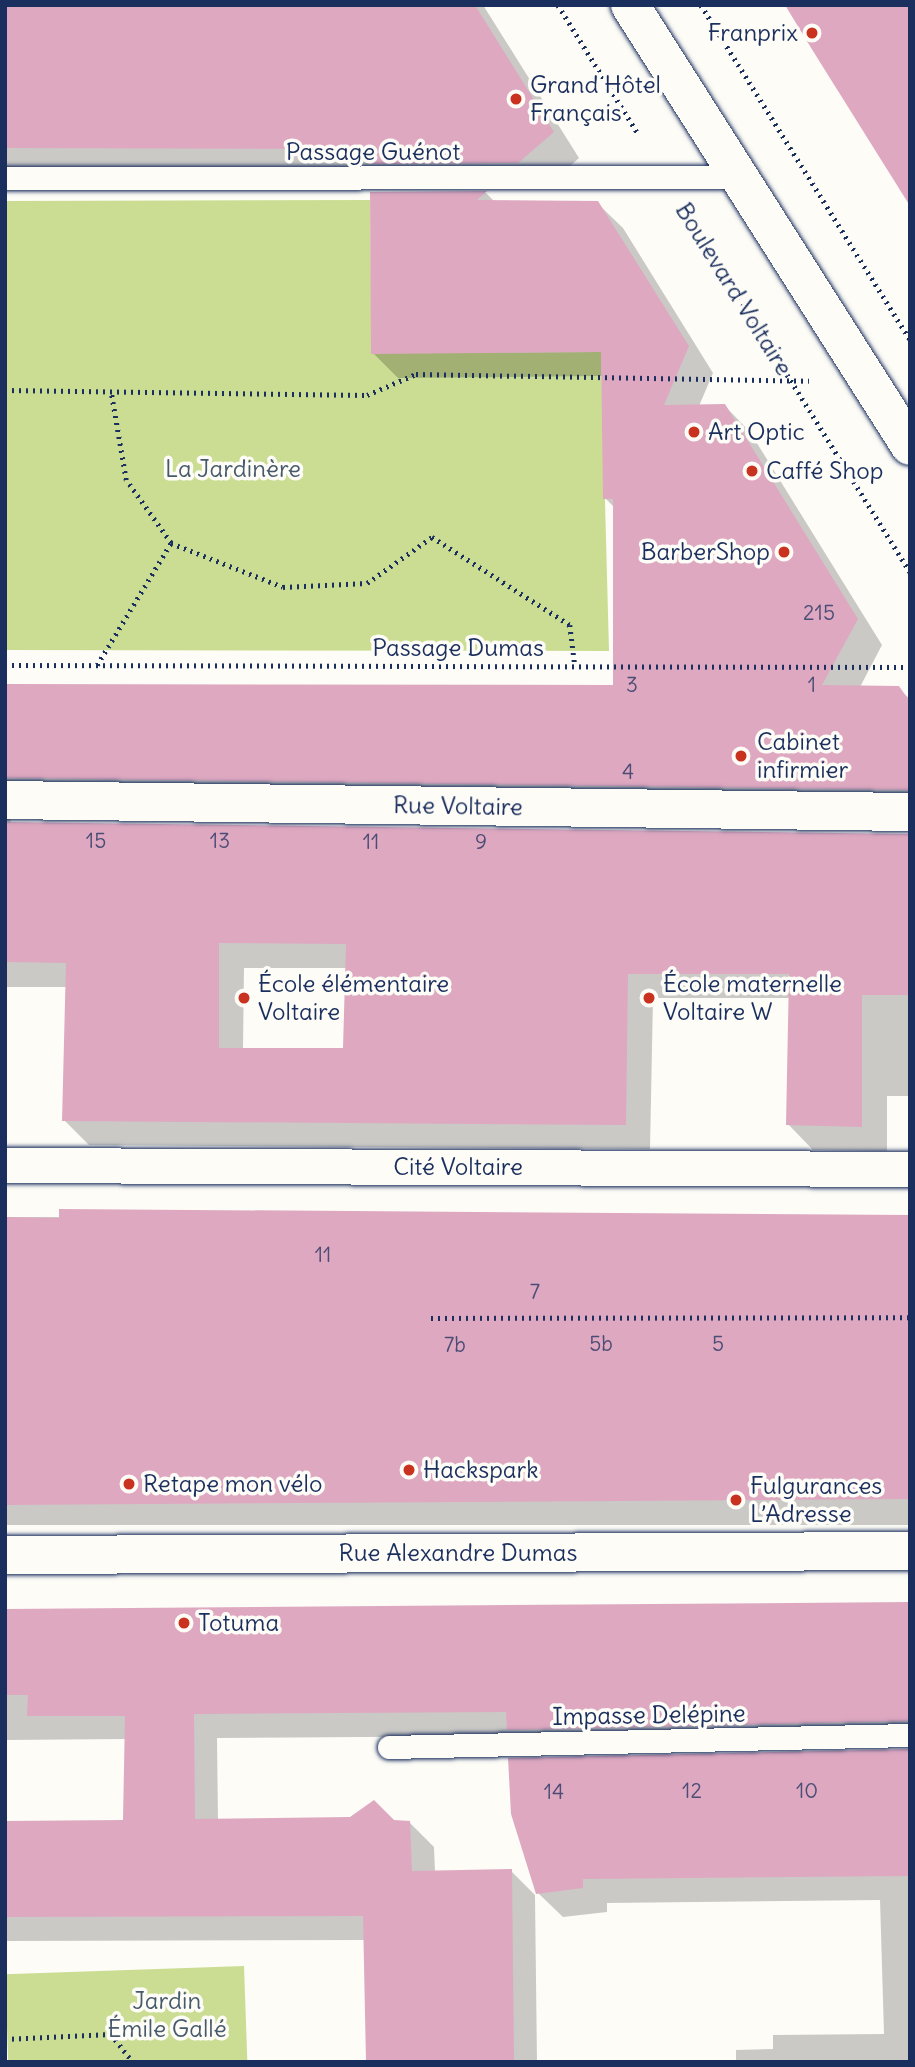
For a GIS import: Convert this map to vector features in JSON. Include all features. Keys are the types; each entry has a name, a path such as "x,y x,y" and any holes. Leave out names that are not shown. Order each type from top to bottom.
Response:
{"street":[{"path":"630,5 742,177 910,446"},
{"name":"Rue Voltaire","path":"5,800 910,812"},
{"name":"Cité Voltaire","path":"5,1166 910,1170"},
{"name":"Rue Alexandre Dumas","path":"5,1555 910,1550"}],"lane":[{"name":"Passage Guénot","path":"5,178 666,180 742,177"},
{"name":"Impasse Delépine","path":"389,1747 910,1735"}],"path":[{"name":"Boulevard Voltaire","path":"558,5 910,572"},
{"path":"701,5 910,338"},
{"path":"5,390 368,395 416,374 792,382 869,380"},
{"path":"111,392 126,480 171,543 283,587 367,583 432,537 570,625 575,666"},
{"path":"97,665 171,543"},
{"name":"Passage Dumas","path":"5,665 910,667"},
{"path":"431,1318 910,1317"},
{"path":"5,2039 111,2034 133,2062"}],"green space":[{"name":"La Jardinère","path":"370,200 372,353 601,352 609,651 5,650 5,201"},
{"name":"Jardin Émile Gallé","path":"244,1966 247,2062 8,2062 5,1974"}],"building":[{"path":"5,5 475,5 554,132 518,163 369,164 369,149 5,148"},
{"path":"785,5 910,5 910,206 813,51"},
{"path":"487,191 477,200 598,201 689,346 664,405 725,404 858,619 822,685 899,686 910,702 910,790 5,778 5,684 613,685 613,499 603,499 601,352 371,354 370,192"},
{"path":"5,822 910,834 910,995 862,995 862,1127 786,1125 789,974 628,974 626,1125 62,1121 66,963 5,962","holes":["219,943 346,944 343,1048 219,1048"]},
{"path":"59,1209 910,1215 910,1499 5,1505 5,1217 59,1218"},
{"path":"910,1602 910,1721 507,1730 506,1712 194,1714 195,1819 350,1817 374,1800 394,1820 410,1821 412,1871 512,1869 514,2062 366,2062 363,1916 5,1917 5,1821 123,1820 125,1716 27,1716 28,1695 5,1695 5,1609"},
{"path":"910,1749 910,1876 583,1879 583,1888 536,1894 511,1814 508,1758"}],"place":[{"name":"Franprix","path":"812,33"},
{"name":"Grand Hôtel Français","path":"516,99"},
{"name":"Art Optic","path":"694,432"},
{"name":"Caffé Shop","path":"752,471"},
{"name":"BarberShop","path":"784,552"},
{"name":"Cabinet infirmier","path":"741,756"},
{"name":"École élémentaire Voltaire","path":"244,998"},
{"name":"École maternelle Voltaire W","path":"649,998"},
{"name":"Hackspark","path":"409,1470"},
{"name":"Retape mon vélo","path":"129,1484"},
{"name":"Fulgurances L’Adresse","path":"736,1500"},
{"name":"Totuma","path":"184,1623"}]}
